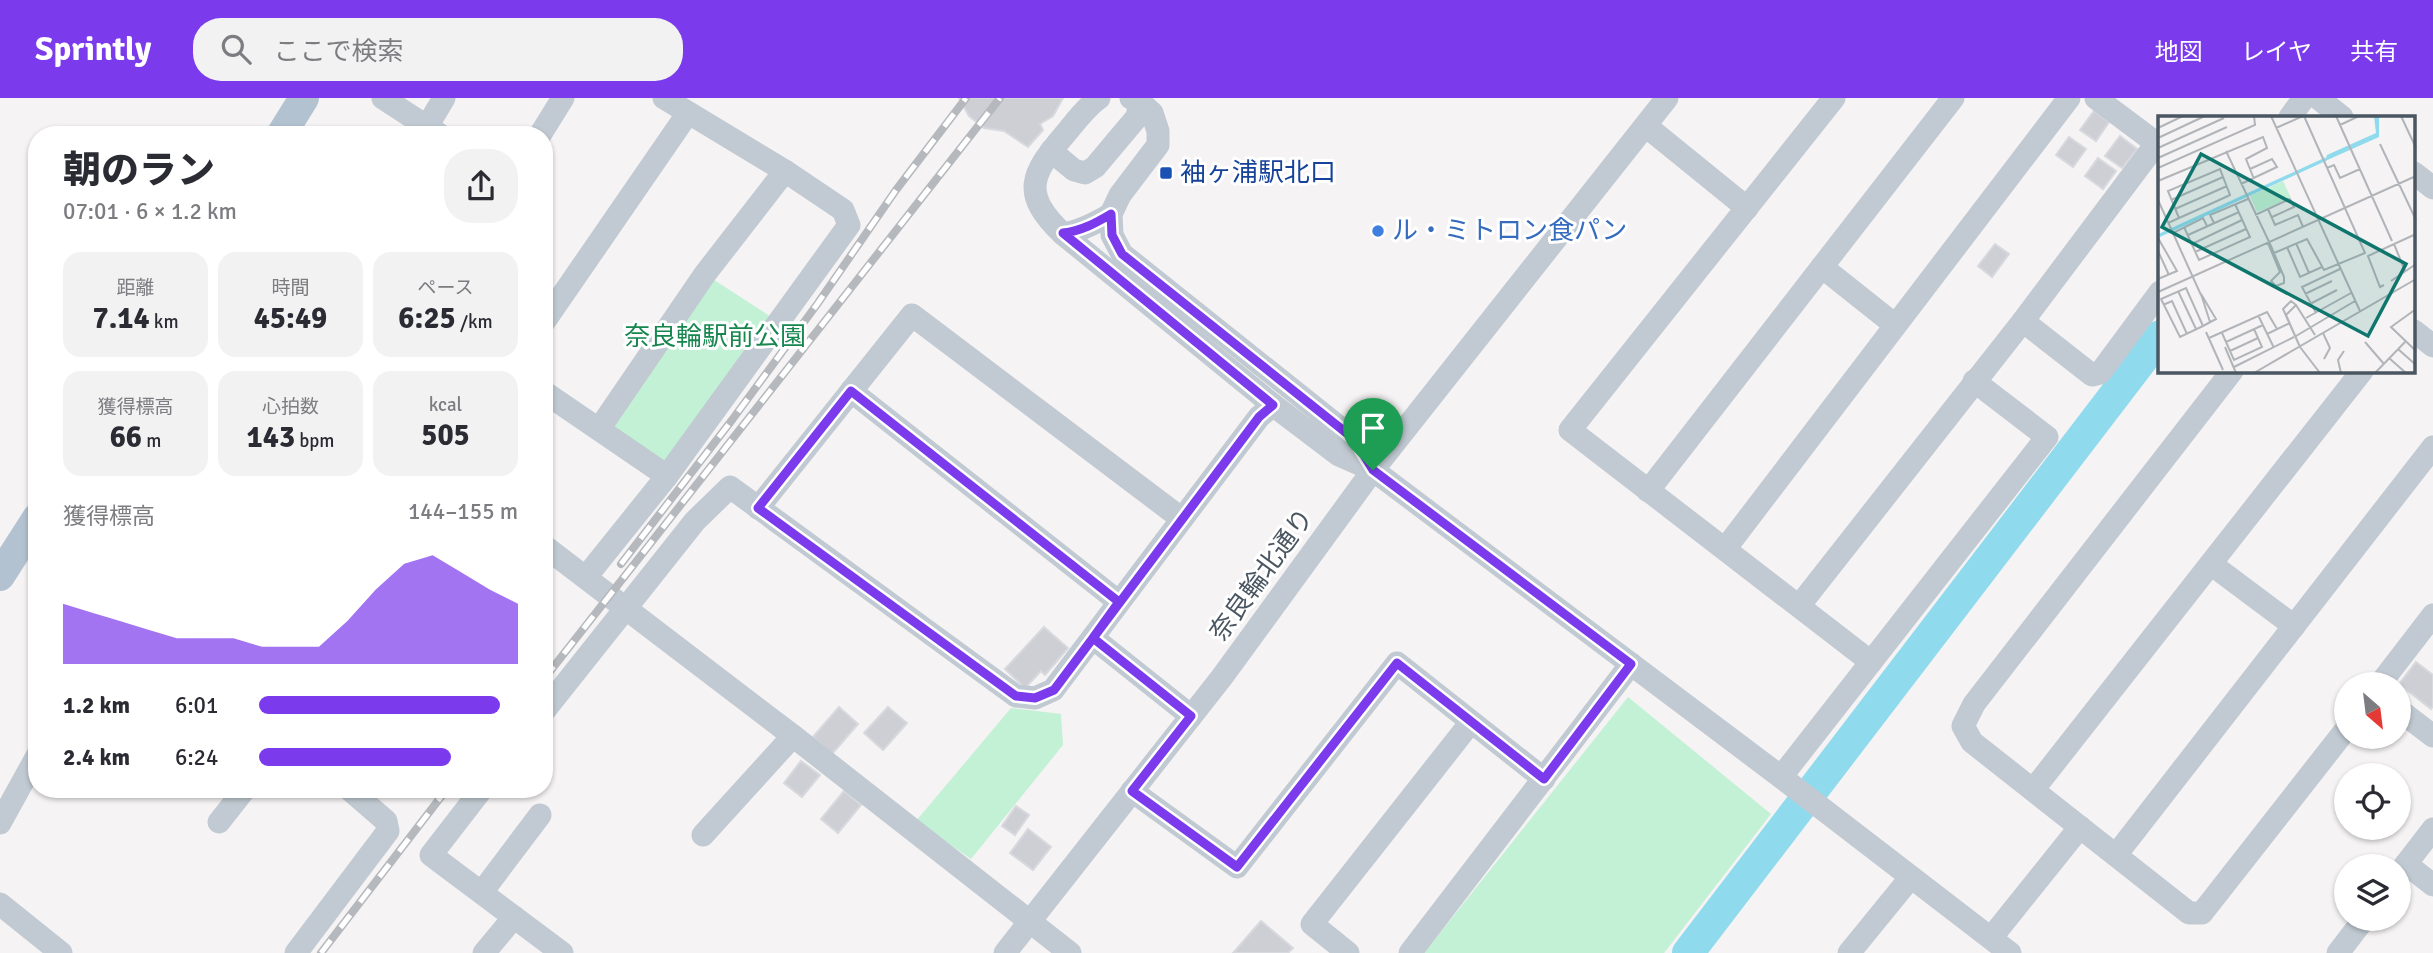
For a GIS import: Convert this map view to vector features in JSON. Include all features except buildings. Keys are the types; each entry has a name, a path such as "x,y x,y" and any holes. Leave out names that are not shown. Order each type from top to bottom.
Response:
{"main road":[{"path":"287,126 304,98"},
{"path":"0,576 28,532"}],"street":[{"path":"383,98 421,126"},
{"path":"432,126 444,98"},
{"path":"546,126 563,98"},
{"path":"586,577 667,476 849,225 843,210 785,171 664,98"},
{"path":"1099,98 1042,161 1036,177 1035,193 1047,218 1273,405 1339,455 1373,470 2010,953"},
{"name":"奈良輪北通り","path":"1005,953 1191,716 1373,470 1667,98"},
{"path":"1834,98 1570,430 1871,662"},
{"path":"1648,491 1953,98"},
{"path":"1724,549 2069,98"},
{"path":"1799,606 2158,145 2096,98"},
{"path":"2291,116 2314,99 2340,116"},
{"path":"1051,151 1074,170 1085,173 1096,167 1137,117 1136,100"},
{"path":"1136,100 1152,113 1158,145 1120,195 1111,214 1112,235 1122,254 1354,439 1373,470"},
{"path":"553,309 688,113"},
{"path":"1646,126 1747,208"},
{"path":"599,429 705,274 785,171"},
{"path":"2416,175 2433,188"},
{"path":"1063,233 1075,232 1111,214"},
{"path":"1822,267 1895,325"},
{"path":"2023,321 2092,375 2100,373 2158,295"},
{"path":"758,508 912,315 1182,519"},
{"path":"2416,333 2433,346"},
{"path":"2230,373 1974,704 1963,726 1972,741 2189,913 2202,913 2334,745"},
{"path":"2034,790 2360,373"},
{"path":"1781,777 2048,437 1974,381"},
{"path":"851,391 1119,602"},
{"path":"553,399 667,476"},
{"path":"553,699 695,521 730,487 1016,696 1035,698 1054,690 1259,417 1273,405"},
{"path":"2116,855 2433,447"},
{"path":"553,553 1070,953"},
{"path":"2211,564 2294,626"},
{"path":"2389,672 2433,615"},
{"path":"1093,638 1191,716"},
{"path":"1132,791 1237,867 1397,663 1544,779"},
{"path":"1410,953 1631,664"},
{"path":"2412,720 2433,736"},
{"path":"1348,953 1312,924 1471,722"},
{"path":"703,835 793,736"},
{"path":"0,823 28,772"},
{"path":"219,822 238,798"},
{"path":"296,953 388,831 386,821 359,798"},
{"path":"475,798 431,855 562,953"},
{"path":"481,892 540,815"},
{"path":"1991,938 2080,827"},
{"path":"2411,858 2433,829"},
{"path":"2411,873 2433,885"},
{"path":"1849,953 1911,877"},
{"path":"0,904 61,953"},
{"path":"484,953 514,917"},
{"path":"2338,953 2355,931"}],"green space":[{"name":"奈良輪駅前公園","path":"705,274 779,322 667,476 599,429"},
{"path":"1628,697 1771,814 1664,953 1424,953"},
{"path":"1011,708 1061,714 1063,745 971,859 916,821"}],"waterway":[{"path":"1688,953 2158,339"}],"railway":[{"path":"621,564 732,420 896,190 966,98"},
{"path":"553,668 1000,98"},
{"path":"321,953 440,798"}],"place":[{"name":"袖ヶ浦駅北口","path":"1166,173"},
{"name":"ル・ミトロン食パン","path":"1378,231"}],"route":[{"path":"1373,470 1354,439 1122,254 1112,235 1111,214 1075,232 1063,233 1273,405 1259,417 1093,638 1054,690 1035,698 1016,696 758,508 851,391 1119,602 1093,638 1191,716 1132,791 1237,867 1397,663 1544,779 1631,664 1373,470"}]}
